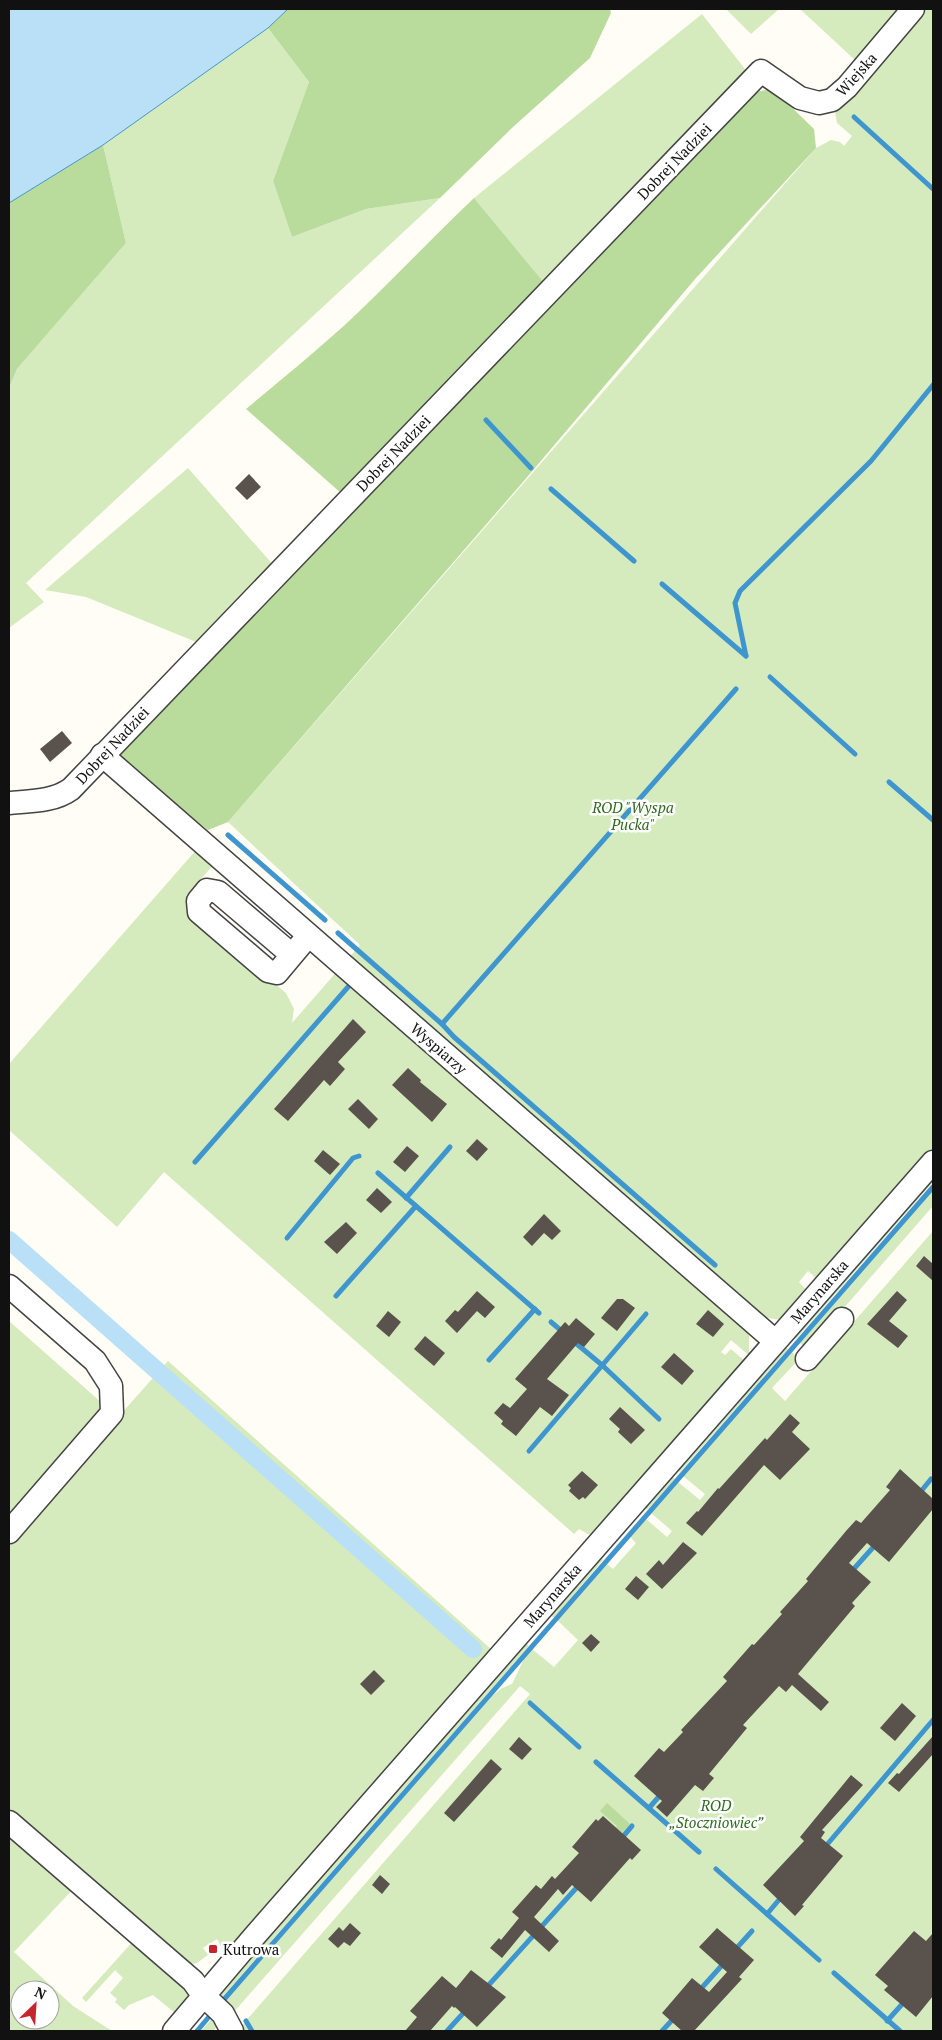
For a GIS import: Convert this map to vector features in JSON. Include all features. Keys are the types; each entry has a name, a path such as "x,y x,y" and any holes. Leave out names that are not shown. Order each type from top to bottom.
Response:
{"street":[{"name":"Wiejska","path":"760,71 800,98 819,103 832,100 847,87 913,9"},
{"name":"Dobrej Nadziei","path":"9,803 61,796 71,789 760,71"},
{"name":"Wyspiarzy","path":"102,755 809,1360 842,1319"},
{"path":"207,890 218,892 298,948 279,974 268,971 199,912 198,901 207,890"},
{"name":"Marynarska","path":"174,2031 217,2010 781,1338 933,1162"},
{"path":"9,1286 95,1361 112,1386 112,1413 9,1532"},
{"path":"9,1822 193,1981 217,2010"}],"green space":[{"path":"288,9 610,9 611,13 590,58 513,127 440,198 366,209 292,237 273,181 309,82 268,28"},
{"path":"726,9 779,9 751,34"},
{"name":"ROD \"Wyspa Pucka\"","path":"800,9 933,9 933,1149 902,1187 817,1279 808,1271 799,1282 807,1291 781,1320 768,1318 753,1338 749,1335 749,1352 754,1354 752,1358 731,1340 721,1352 725,1355 731,1349 747,1363 595,1534 588,1534 579,1529 574,1534 164,1172 117,1227 9,1130 9,1064 197,849 215,863 186,896 186,909 286,993 294,1009 292,1023 360,945 228,822 816,148 831,140 840,142 844,146 852,136 837,123 835,112 870,74"},
{"path":"702,14 748,73 546,285 474,198"},
{"path":"268,28 309,82 273,181 292,237 366,209 440,198 26,583 44,602 9,628 9,388 17,369 126,243 103,145"},
{"path":"767,90 777,93 814,129 816,148 696,278 523,482 228,822 208,830 115,757 342,494 246,409 342,327 474,198 546,285 755,92"},
{"path":"103,145 126,243 17,369 9,388 9,203"},
{"path":"188,468 275,567 201,644 86,597 45,590"},
{"path":"933,1171 933,1182 796,1339 790,1334"},
{"path":"933,1190 933,1206 807,1350 800,1343"},
{"name":"ROD „Stoczniowiec”","path":"933,1231 933,2031 242,2031 240,2028 244,2023 530,1694 520,1686 232,2014 222,2005 493,1695 502,1688 512,1684 524,1659 532,1649 554,1667 578,1640 557,1620 607,1564 613,1569 636,1543 630,1537 646,1519 667,1537 672,1531 651,1513 678,1482 700,1500 705,1494 683,1476 792,1352 799,1359 772,1388 785,1401"},
{"path":"9,1321 102,1403 103,1413 9,1520"},
{"path":"782,1343 788,1349 680,1472 673,1467"},
{"path":"168,1361 491,1649 241,1938 228,1945 221,1946 217,1939 203,1948 208,1955 197,1963 187,1965 9,1814 9,1540"},
{"path":"668,1473 675,1479 647,1510 641,1505"},
{"path":"597,1555 603,1560 554,1618 547,1612"},
{"path":"522,1640 529,1646 218,2002 212,1996"},
{"path":"607,1803 630,1824 608,1848 607,1837 617,1826 600,1811"},
{"path":"9,1828 76,1886 14,1952 45,1980 10,1980 10,2030 60,2030 60,1994 73,2006 112,2031 9,2031"},
{"path":"135,1939 192,1992 180,2017 153,1995 129,2005 124,2010 115,2002 117,1999 110,1993 123,1978 115,1970 86,2002 82,1998"},
{"path":"215,2015 220,2024 213,2031 201,2031"}],"water":[{"path":"9,9 288,9 268,28 103,145 9,203"}],"building":[{"path":"249,474 261,487 247,500 235,488"},
{"path":"62,731 72,743 50,762 40,749"},
{"path":"353,1019 366,1032 338,1062 345,1069 330,1086 324,1080 288,1121 274,1109"},
{"path":"408,1068 421,1080 420,1082 447,1104 432,1122 392,1085"},
{"path":"358,1099 378,1119 369,1129 348,1109"},
{"path":"477,1139 488,1149 477,1161 466,1151"},
{"path":"407,1146 419,1156 405,1172 393,1162"},
{"path":"323,1150 340,1164 330,1175 314,1161"},
{"path":"377,1188 392,1202 381,1213 366,1200"},
{"path":"544,1214 561,1231 552,1240 544,1233 532,1246 523,1237"},
{"path":"346,1222 357,1233 337,1254 324,1242"},
{"path":"924,1256 933,1264 933,1281 916,1266"},
{"path":"477,1291 495,1307 485,1318 477,1311 457,1333 445,1321 455,1310 458,1312"},
{"path":"897,1291 907,1300 889,1321 908,1336 898,1348 867,1324"},
{"path":"617,1299 623,1299 635,1308 617,1331 601,1318"},
{"path":"708,1310 724,1324 713,1337 696,1324"},
{"path":"388,1311 401,1322 389,1337 376,1326"},
{"path":"576,1318 595,1334 584,1347 578,1343 547,1379 569,1395 552,1416 540,1407 516,1436 501,1424 503,1421 494,1413 503,1403 510,1408 527,1389 515,1379 565,1322 569,1326"},
{"path":"425,1336 445,1353 434,1366 414,1349"},
{"path":"674,1353 694,1371 682,1385 661,1367"},
{"path":"620,1407 645,1430 631,1444 618,1432 620,1429 609,1419"},
{"path":"790,1414 800,1423 792,1432 810,1449 780,1480 764,1465 702,1536 686,1523 765,1438 767,1440"},
{"path":"900,1469 933,1499 933,1509 889,1562 867,1543 849,1563 871,1582 852,1603 855,1606 798,1674 829,1702 821,1711 792,1685 786,1692 779,1686 743,1725 747,1728 709,1774 714,1778 703,1791 695,1785 667,1817 656,1807 662,1801 634,1776 659,1748 664,1752 683,1732 681,1730 727,1681 723,1677 782,1614 780,1612 808,1581 806,1579 846,1531 856,1520 861,1523 890,1490 886,1487"},
{"path":"582,1471 598,1485 585,1499 583,1497 579,1500 569,1491 571,1488 568,1485"},
{"path":"683,1542 697,1553 662,1589 646,1574 659,1560 663,1565"},
{"path":"636,1576 649,1587 638,1600 625,1589"},
{"path":"591,1634 600,1642 591,1652 582,1643"},
{"path":"374,1670 385,1681 371,1695 360,1684"},
{"path":"902,1703 916,1716 895,1741 880,1728"},
{"path":"933,1736 933,1754 899,1792 888,1783 897,1773 899,1774"},
{"path":"519,1737 532,1749 522,1760 509,1749"},
{"path":"491,1759 502,1769 454,1822 444,1813"},
{"path":"851,1775 863,1785 822,1830 825,1832 821,1838 843,1856 795,1916 763,1885 804,1841 800,1837"},
{"path":"603,1816 641,1850 632,1860 630,1858 591,1902 572,1885 563,1895 558,1889 534,1917 559,1941 549,1952 525,1930 502,1958 490,1948 499,1938 501,1940 519,1918 512,1912 536,1885 541,1889 552,1876 555,1879 579,1853 572,1847 596,1819 598,1821"},
{"path":"380,1875 390,1884 382,1894 372,1885"},
{"path":"350,1923 361,1933 350,1946 344,1942 338,1948 328,1939 339,1927 343,1931"},
{"path":"717,1928 754,1960 739,1977 742,1979 694,2031 682,2031 662,2013 692,1978 709,1992 727,1972 699,1947"},
{"path":"914,1931 926,1941 933,1933 933,1996 916,2017 884,1990 888,1986 875,1975"},
{"path":"471,1970 506,1997 477,2027 452,2006 430,2031 405,2031 417,2017 410,2011 442,1976 456,1988"}],"waterway":[{"path":"854,117 933,189"},
{"path":"746,656 735,603 740,591 871,461 933,385"},
{"path":"486,420 531,468"},
{"path":"551,489 634,561"},
{"path":"662,584 746,656"},
{"path":"770,677 855,754"},
{"path":"442,1024 736,689"},
{"path":"889,782 933,820"},
{"path":"228,835 325,920"},
{"path":"338,933 715,1265"},
{"path":"195,1162 348,987"},
{"path":"406,1198 450,1147"},
{"path":"287,1238 353,1158 359,1156"},
{"path":"378,1173 539,1313"},
{"path":"220,2004 933,1187"},
{"path":"336,1296 416,1206"},
{"path":"9,1240 473,1649"},
{"path":"489,1360 535,1309"},
{"path":"529,1451 646,1314"},
{"path":"551,1322 564,1333"},
{"path":"572,1340 602,1365 659,1419"},
{"path":"918,1495 931,1479"},
{"path":"851,1572 877,1543"},
{"path":"530,1703 579,1747"},
{"path":"825,1847 933,1720"},
{"path":"596,1762 699,1852"},
{"path":"649,1808 662,1793"},
{"path":"620,1840 632,1826"},
{"path":"716,1869 819,1960"},
{"path":"486,1988 579,1885"},
{"path":"767,1914 783,1895"},
{"path":"734,1951 752,1931"},
{"path":"698,1992 724,1963"},
{"path":"834,1973 900,2031"},
{"path":"887,2021 905,2001"},
{"path":"447,2031 467,2009"},
{"path":"197,2031 213,2012"},
{"path":"662,2031 675,2017"},
{"path":"246,2021 252,2031"}],"place":[{"name":"Kutrowa","path":"213,1949"}]}
